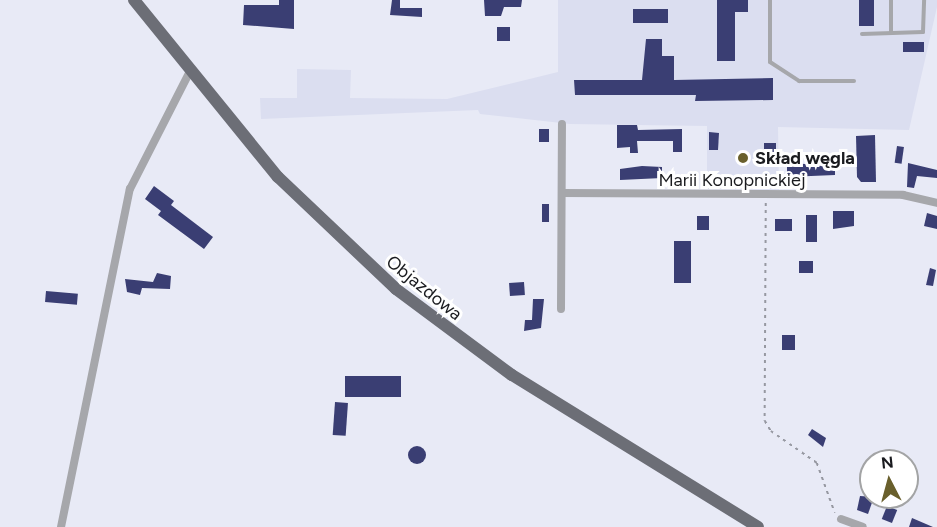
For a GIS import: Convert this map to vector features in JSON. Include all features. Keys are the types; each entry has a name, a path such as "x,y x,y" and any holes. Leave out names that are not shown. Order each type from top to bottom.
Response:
{"main road":[{"name":"Objazdowa","path":"134,0 190,71 309,209 424,312 512,375 758,527"}],"street":[{"path":"62,527 130,189 190,71"},
{"path":"561,309 562,124"},
{"name":"Marii Konopnickiej","path":"562,193 766,196 903,195 937,203"},
{"path":"841,519 863,527"}],"lane":[{"path":"770,0 770,62 799,81 854,81"},
{"path":"891,0 891,33"},
{"path":"862,34 923,32 924,0"}],"path":[{"path":"766,196 765,420 771,431 817,463 823,472 830,504 841,519"}],"shaded area":[{"path":"558,0 937,0 937,7 909,130 778,127 779,190 707,189 707,126 570,124 480,114 478,110 261,119 260,98 297,98 297,69 351,70 350,98 447,99 558,72"}],"building":[{"path":"279,0 294,0 294,29 243,25 244,5 279,5"},
{"path":"392,0 400,0 400,8 422,8 422,17 390,15"},
{"path":"484,0 522,0 521,7 504,7 501,16 485,16"},
{"path":"717,0 748,0 748,12 735,12 735,61 717,61"},
{"path":"859,0 874,0 874,26 859,26"},
{"path":"633,9 668,9 668,23 633,23"},
{"path":"497,27 510,27 510,41 497,41"},
{"path":"646,39 662,39 662,56 674,56 674,80 773,78 773,100 695,101 696,95 575,95 574,80 642,80"},
{"path":"903,42 924,42 924,52 903,52"},
{"path":"617,125 637,125 638,130 682,129 682,152 673,152 673,141 637,141 638,153 630,153 630,147 617,148"},
{"path":"539,129 549,129 549,142 539,142"},
{"path":"709,132 719,133 718,150 709,150"},
{"path":"875,135 876,182 861,182 857,177 856,136"},
{"path":"764,143 776,143 776,153 764,153"},
{"path":"897,146 904,147 902,164 895,163"},
{"path":"822,161 835,161 835,175 787,177 787,162 822,166"},
{"path":"908,163 937,170 937,178 917,176 914,188 907,187"},
{"path":"642,166 662,167 662,178 620,180 620,169"},
{"path":"154,186 174,201 171,205 213,237 204,249 158,215 161,211 145,199"},
{"path":"542,204 549,204 549,222 542,222"},
{"path":"833,211 854,211 854,226 833,229"},
{"path":"927,213 937,216 937,229 924,226"},
{"path":"806,215 817,215 817,242 806,242"},
{"path":"697,216 709,216 709,230 697,230"},
{"path":"775,219 792,219 792,231 775,231"},
{"path":"674,241 691,241 691,283 674,283"},
{"path":"799,261 813,261 813,273 799,273"},
{"path":"930,268 936,270 933,286 926,285"},
{"path":"157,273 171,276 170,289 142,288 140,295 127,292 125,279 153,282"},
{"path":"524,282 525,295 510,296 509,283"},
{"path":"46,291 78,294 77,305 45,302"},
{"path":"533,299 544,299 541,328 524,331 525,320 532,320"},
{"path":"782,335 795,335 795,350 782,350"},
{"path":"345,376 401,376 401,397 345,397"},
{"path":"335,402 348,403 346,436 333,435"},
{"path":"812,429 826,438 823,447 808,435"},
{"path":"417,446 423,449 426,455 423,461 417,464 411,461 408,455 411,449"},
{"path":"859,501 859,509 870,509 868,514 857,510"},
{"path":"886,509 897,510 892,523 882,519"},
{"path":"912,518 933,527 909,527"}],"place":[{"name":"Skład węgla","path":"743,158"}]}
